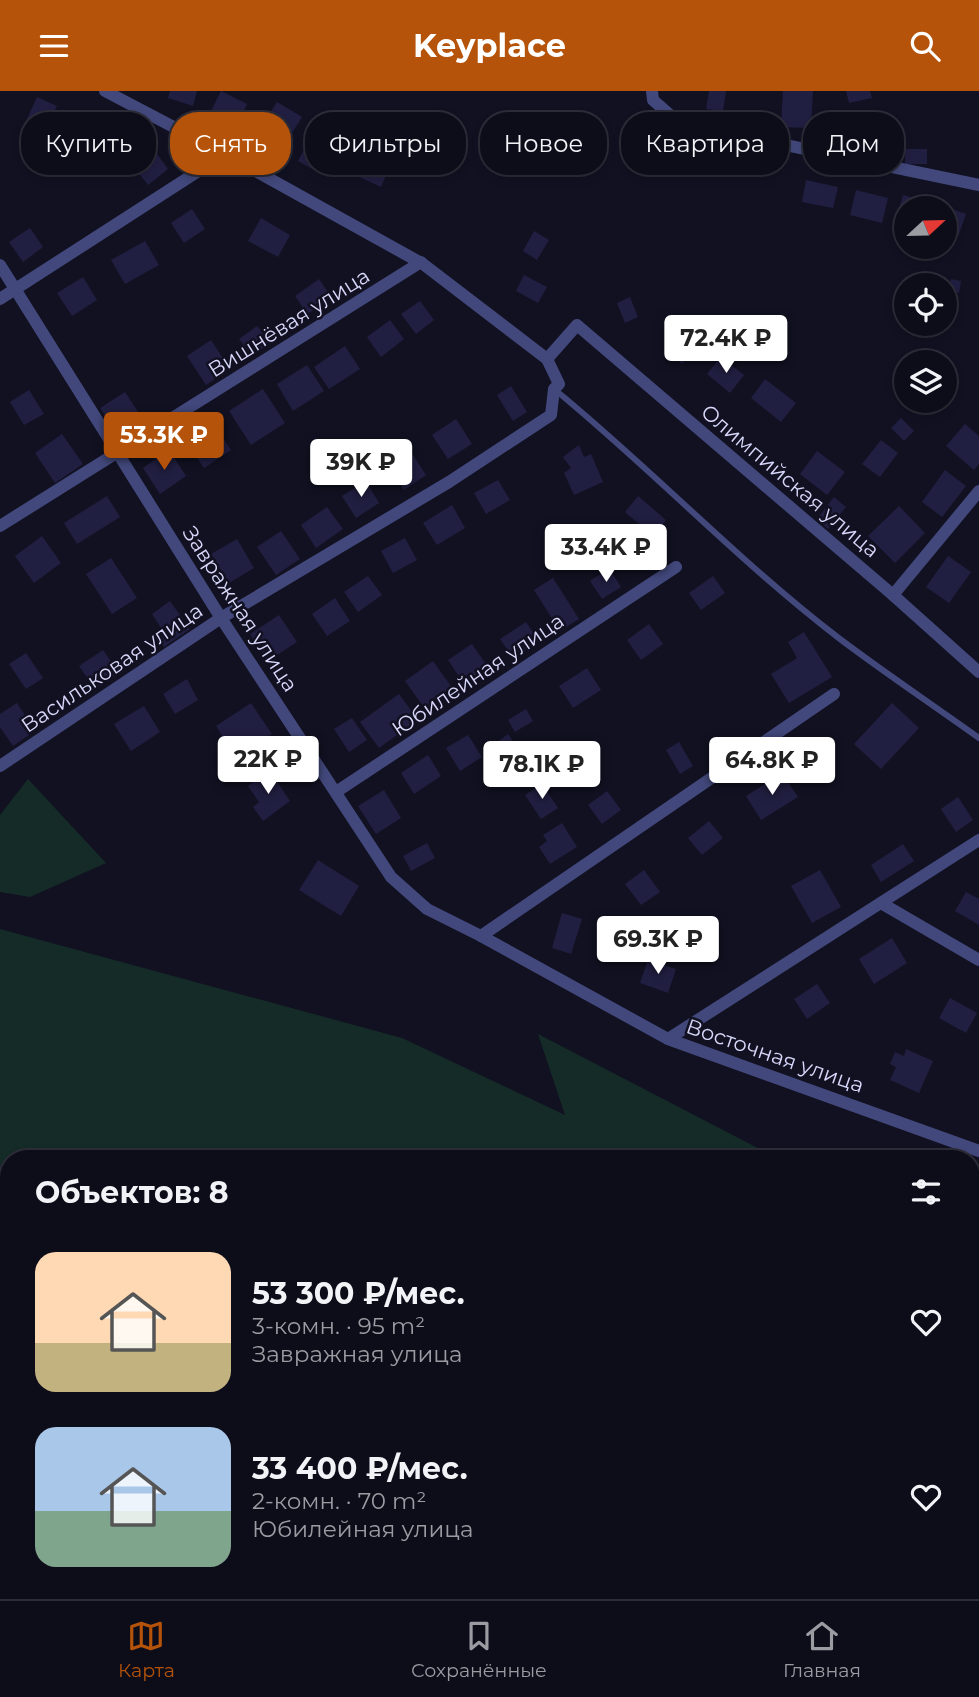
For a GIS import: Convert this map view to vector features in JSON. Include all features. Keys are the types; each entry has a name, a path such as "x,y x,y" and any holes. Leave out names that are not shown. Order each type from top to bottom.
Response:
{"street":[{"path":"105,91 170,125"},
{"path":"652,91 653,100 679,123 979,185"},
{"path":"0,299 192,175"},
{"path":"263,175 421,262 547,359 559,384 554,389"},
{"name":"Вишнёвая улица","path":"0,526 421,262"},
{"name":"Завражная улица","path":"0,265 221,618 391,877 427,909 668,1039"},
{"name":"Олимпийская улица","path":"547,359 577,325 979,672"},
{"name":"Васильковая улица","path":"0,767 221,618 449,482 551,415 554,389"},
{"path":"893,595 979,491"},
{"name":"Юбилейная улица","path":"336,792 676,567"},
{"path":"481,936 834,694"},
{"name":"Восточная улица","path":"668,1039 979,840"},
{"path":"881,903 979,960"},
{"name":"Восточная улица","path":"668,1039 979,1150"}],"lane":[{"path":"554,389 616,440 684,506 839,638 979,737"}],"green space":[{"path":"28,779 106,863 30,897 0,892 0,815"},
{"path":"0,929 402,1038 565,1115 538,1034 762,1150 0,1150"}],"building":[{"path":"170,91 197,91 193,106 168,98"},
{"path":"221,91 247,104 243,112 210,112"},
{"path":"709,91 726,91 723,111 706,109"},
{"path":"783,91 813,91 812,112 803,112 803,128 789,127 789,112 782,112"},
{"path":"846,91 870,91 872,98 849,103"},
{"path":"37,97 57,106 54,112 30,112"},
{"path":"277,102 302,117 291,135 291,112 271,112"},
{"path":"305,148 305,165 298,161"},
{"path":"905,149 927,149 927,164 905,164"},
{"path":"156,152 168,169 148,185 140,175 156,175"},
{"path":"355,175 386,175 381,187"},
{"path":"806,180 838,187 833,208 802,202"},
{"path":"856,190 888,198 882,223 850,215"},
{"path":"192,209 205,229 184,243 171,223"},
{"path":"957,211 966,214 957,237"},
{"path":"261,218 290,235 278,257 248,241"},
{"path":"30,228 43,247 23,262 9,242"},
{"path":"534,231 549,240 537,260 523,251"},
{"path":"145,241 159,265 125,284 111,260"},
{"path":"524,275 547,287 538,303 516,291"},
{"path":"83,277 97,300 72,316 57,293"},
{"path":"319,279 332,298 307,314 295,296"},
{"path":"957,280 961,281 957,293"},
{"path":"630,297 638,317 625,323 617,303"},
{"path":"420,301 434,320 416,334 401,314"},
{"path":"390,320 404,339 381,357 367,337"},
{"path":"257,326 270,343 252,356 239,339"},
{"path":"687,328 702,342 682,364 667,350"},
{"path":"211,340 230,369 206,385 187,356"},
{"path":"345,346 360,369 329,389 314,367"},
{"path":"721,357 744,375 730,393 707,374"},
{"path":"307,365 324,391 293,411 277,384"},
{"path":"765,379 796,403 781,422 751,398"},
{"path":"511,386 527,412 513,421 497,395"},
{"path":"263,389 285,423 251,445 229,411"},
{"path":"29,390 44,414 24,425 10,402"},
{"path":"125,392 144,421 119,438 100,408"},
{"path":"901,418 914,431 904,441 891,428"},
{"path":"456,419 472,444 448,459 432,435"},
{"path":"213,423 231,450 204,468 186,442"},
{"path":"965,424 979,436 979,464 974,470 946,446"},
{"path":"62,434 83,464 55,483 35,453"},
{"path":"881,440 898,453 880,477 862,464"},
{"path":"579,445 584,457 591,454 603,482 574,495 564,473 571,468 563,457"},
{"path":"169,450 186,476 160,494 143,468"},
{"path":"817,451 845,472 827,495 800,474"},
{"path":"411,452 426,475 404,490 389,467"},
{"path":"945,470 966,486 942,517 922,502"},
{"path":"498,480 510,500 486,514 474,493"},
{"path":"366,481 379,503 356,518 342,496"},
{"path":"107,496 120,517 77,544 64,523"},
{"path":"638,496 666,520 653,536 625,512"},
{"path":"834,497 846,507 828,529 817,519"},
{"path":"452,505 465,528 437,545 423,523"},
{"path":"899,506 925,533 895,563 868,536"},
{"path":"327,507 343,529 316,548 301,525"},
{"path":"281,531 300,559 276,575 257,547"},
{"path":"42,536 61,563 34,583 15,556"},
{"path":"405,538 417,560 393,573 381,551"},
{"path":"237,539 254,568 229,583 211,554"},
{"path":"948,556 971,572 949,603 926,587"},
{"path":"111,558 137,598 112,614 86,574"},
{"path":"609,568 621,587 602,599 590,581"},
{"path":"368,576 382,595 358,612 344,592"},
{"path":"713,576 725,593 701,610 689,593"},
{"path":"553,578 579,619 560,631 534,590"},
{"path":"335,598 350,621 327,636 312,614"},
{"path":"170,601 190,629 164,647 154,633 161,628 152,614"},
{"path":"279,615 297,642 268,661 250,634"},
{"path":"526,622 539,641 513,658 500,639"},
{"path":"649,624 663,644 641,660 627,640"},
{"path":"804,632 832,677 789,703 771,674 797,658 788,642"},
{"path":"472,644 490,670 466,687 448,660"},
{"path":"103,650 119,673 95,689 79,666"},
{"path":"26,653 43,678 26,689 9,664"},
{"path":"433,661 453,689 425,709 405,681"},
{"path":"587,668 601,690 573,708 559,686"},
{"path":"187,679 198,700 175,714 163,694"},
{"path":"399,694 418,720 379,748 360,722"},
{"path":"17,703 35,731 13,746 0,727 0,714"},
{"path":"251,703 272,734 236,758 216,726"},
{"path":"892,703 919,728 881,769 854,744"},
{"path":"144,706 160,732 131,751 114,724"},
{"path":"526,709 533,721 515,732 508,720"},
{"path":"352,718 367,740 349,752 334,729"},
{"path":"508,734 518,748 506,756 497,742"},
{"path":"468,735 482,757 460,771 446,748"},
{"path":"679,742 693,766 680,774 666,750"},
{"path":"428,755 441,776 414,794 401,773"},
{"path":"270,771 290,801 263,821 253,807 259,802 248,786"},
{"path":"782,773 798,797 761,820 746,796"},
{"path":"542,784 558,808 541,819 525,795"},
{"path":"384,790 401,818 376,834 358,806"},
{"path":"607,791 621,810 602,824 588,805"},
{"path":"958,797 973,820 956,832 941,809"},
{"path":"709,821 723,838 702,855 688,838"},
{"path":"562,823 577,847 550,864 539,847 547,841 543,835"},
{"path":"427,843 435,858 411,871 403,856"},
{"path":"903,844 914,861 881,882 871,865"},
{"path":"318,860 359,886 341,916 299,890"},
{"path":"644,870 660,892 641,905 625,884"},
{"path":"820,870 841,907 812,923 791,886"},
{"path":"966,892 979,899 979,925 955,911"},
{"path":"562,913 582,919 571,954 552,948"},
{"path":"892,938 907,963 874,984 859,959"},
{"path":"648,960 676,969 668,993 640,983"},
{"path":"817,984 830,1003 807,1019 794,999"},
{"path":"950,998 977,1013 966,1033 939,1018"},
{"path":"906,1049 933,1061 919,1093 890,1080 896,1067 890,1064 895,1052 904,1056"}]}
